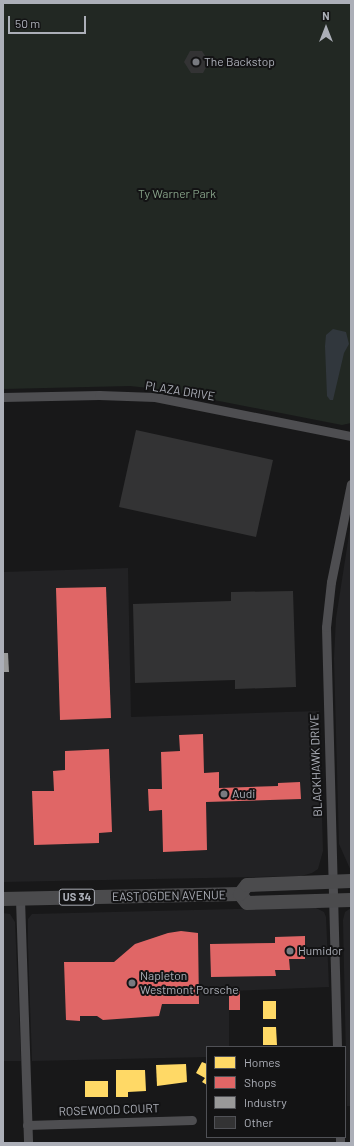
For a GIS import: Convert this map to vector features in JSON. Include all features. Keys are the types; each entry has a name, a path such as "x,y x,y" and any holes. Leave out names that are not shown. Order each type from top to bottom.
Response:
{"main road":[{"name":"EAST OGDEN AVENUE","path":"240,894 247,885 351,881"},
{"name":"EAST OGDEN AVENUE","path":"3,899 240,894"},
{"name":"EAST OGDEN AVENUE","path":"240,894 247,902 351,900"}],"street":[{"name":"PLAZA DRIVE","path":"3,397 99,395 155,398 351,436"},
{"name":"BLACKHAWK DRIVE","path":"337,1046 331,881 326,627 331,582 351,484"},
{"path":"20,899 28,1143"},
{"name":"ROSEWOOD COURT","path":"27,1125 192,1120"}],"shaded area":[{"path":"333,329 346,332 349,344 344,353 333,400 330,400 327,396 325,346 326,335"},
{"path":"351,522 351,871 339,844 334,658 336,618"},
{"path":"128,568 131,717 319,711 323,851 318,869 312,873 301,876 3,882 3,572"},
{"path":"314,907 324,912 326,917 329,987 229,991 229,1046 206,1046 206,1057 32,1061 28,919 32,914"},
{"path":"351,908 351,1106 347,1106 343,920 345,912"},
{"path":"3,913 10,914 15,922 21,1061 3,1061"}],"green space":[{"name":"Ty Warner Park","path":"3,3 351,3 351,423 342,425 158,389 130,386 3,389"}],"building: Homes":[{"path":"263,1001 276,1001 276,1019 263,1019"},
{"path":"263,1027 276,1027 277,1045 263,1045"},
{"path":"202,1062 206,1064 206,1084 202,1082 205,1078 196,1073"},
{"path":"186,1064 187,1082 157,1086 156,1065"},
{"path":"116,1070 145,1070 146,1091 128,1092 128,1097 116,1097"},
{"path":"85,1081 108,1081 108,1097 85,1097"}],"building: Shops":[{"path":"106,587 111,718 60,720 56,588"},
{"name":"Audi","path":"203,734 204,773 219,772 219,788 278,786 278,783 300,782 301,799 206,802 207,850 163,852 162,810 149,811 148,789 162,789 161,752 180,751 179,735"},
{"path":"109,749 112,832 99,833 99,843 34,845 32,791 54,791 53,771 65,770 65,751"},
{"name":"Napleton Westmont Porsche","path":"181,931 198,933 199,1004 162,1004 159,1016 103,1020 97,1016 80,1016 80,1021 66,1020 64,962 114,962 135,944 168,933"},
{"path":"305,936 305,959 289,959 290,970 275,970 276,976 211,977 210,944 275,943 275,937"},
{"path":"240,991 240,1010 229,1010 229,992"}],"building: Industry":[{"path":"3,653 8,653 9,672 3,672"}],"building: Other":[{"name":"The Backstop","path":"190,51 202,51 209,62 203,73 191,73 184,62"},
{"path":"136,430 273,460 256,537 119,507"},
{"path":"293,591 296,687 235,689 235,680 135,683 133,604 231,601 231,592"}],"place":[{"name":"The Backstop","path":"196,62"},
{"name":"Audi","path":"224,794"},
{"name":"Humidor","path":"290,951"},
{"name":"Napleton Westmont Porsche","path":"132,983"}]}
